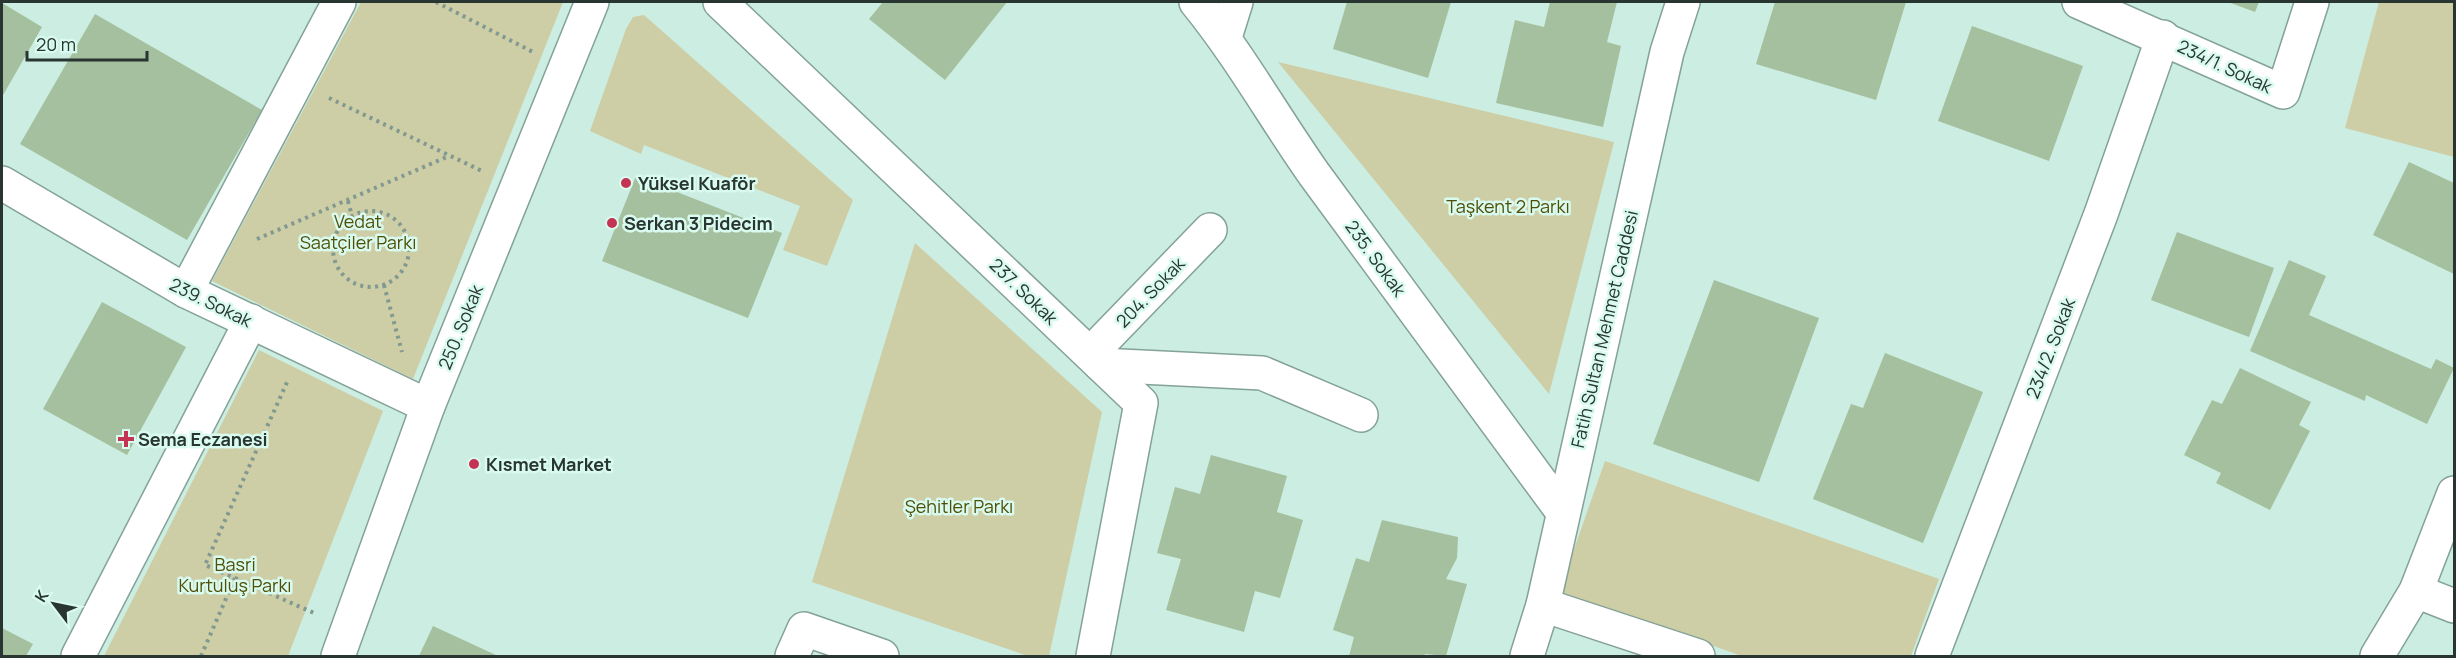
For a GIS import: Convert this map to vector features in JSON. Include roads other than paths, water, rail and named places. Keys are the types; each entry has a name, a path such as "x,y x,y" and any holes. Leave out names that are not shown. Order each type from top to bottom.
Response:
{"street":[{"path":"186,291 339,2"},
{"name":"250. Sokak","path":"343,642 422,403 518,187 592,2"},
{"name":"237. Sokak","path":"720,2 1141,403 1094,657"},
{"name":"235. Sokak","path":"1196,2 1225,37 1279,125 1562,511"},
{"path":"1225,37 1236,2"},
{"name":"Fatih Sultan Mehmet Caddesi","path":"1527,657 1543,604 1562,511 1667,52 1683,2"},
{"name":"234/1. Sokak","path":"2079,2 2163,37 2283,92 2312,2"},
{"name":"234/2. Sokak","path":"1932,657 2101,214 2163,37"},
{"name":"239. Sokak","path":"2,183 186,291 422,403"},
{"name":"204. Sokak","path":"1096,360 1210,230"},
{"path":"78,657 250,321"},
{"path":"1096,360 1262,373 1361,415"},
{"path":"2377,657 2416,591 2454,493"},
{"path":"2416,591 2454,606"},
{"path":"1543,604 1698,657"},
{"path":"792,657 804,629 882,657"}],"place":[{"name":"Yüksel Kuaför","path":"626,183"},
{"name":"Serkan 3 Pidecim","path":"612,223"},
{"name":"Sema Eczanesi","path":"126,439"},
{"name":"Kısmet Market","path":"474,464"}],"park label":[{"name":"Taşkent 2 Parkı","path":"1508,206"},
{"name":"Vedat Saatçiler Parkı","path":"358,231"},
{"name":"Şehitler Parkı","path":"959,506"},
{"name":"Basri Kurtuluş Parkı","path":"235,574"}]}
